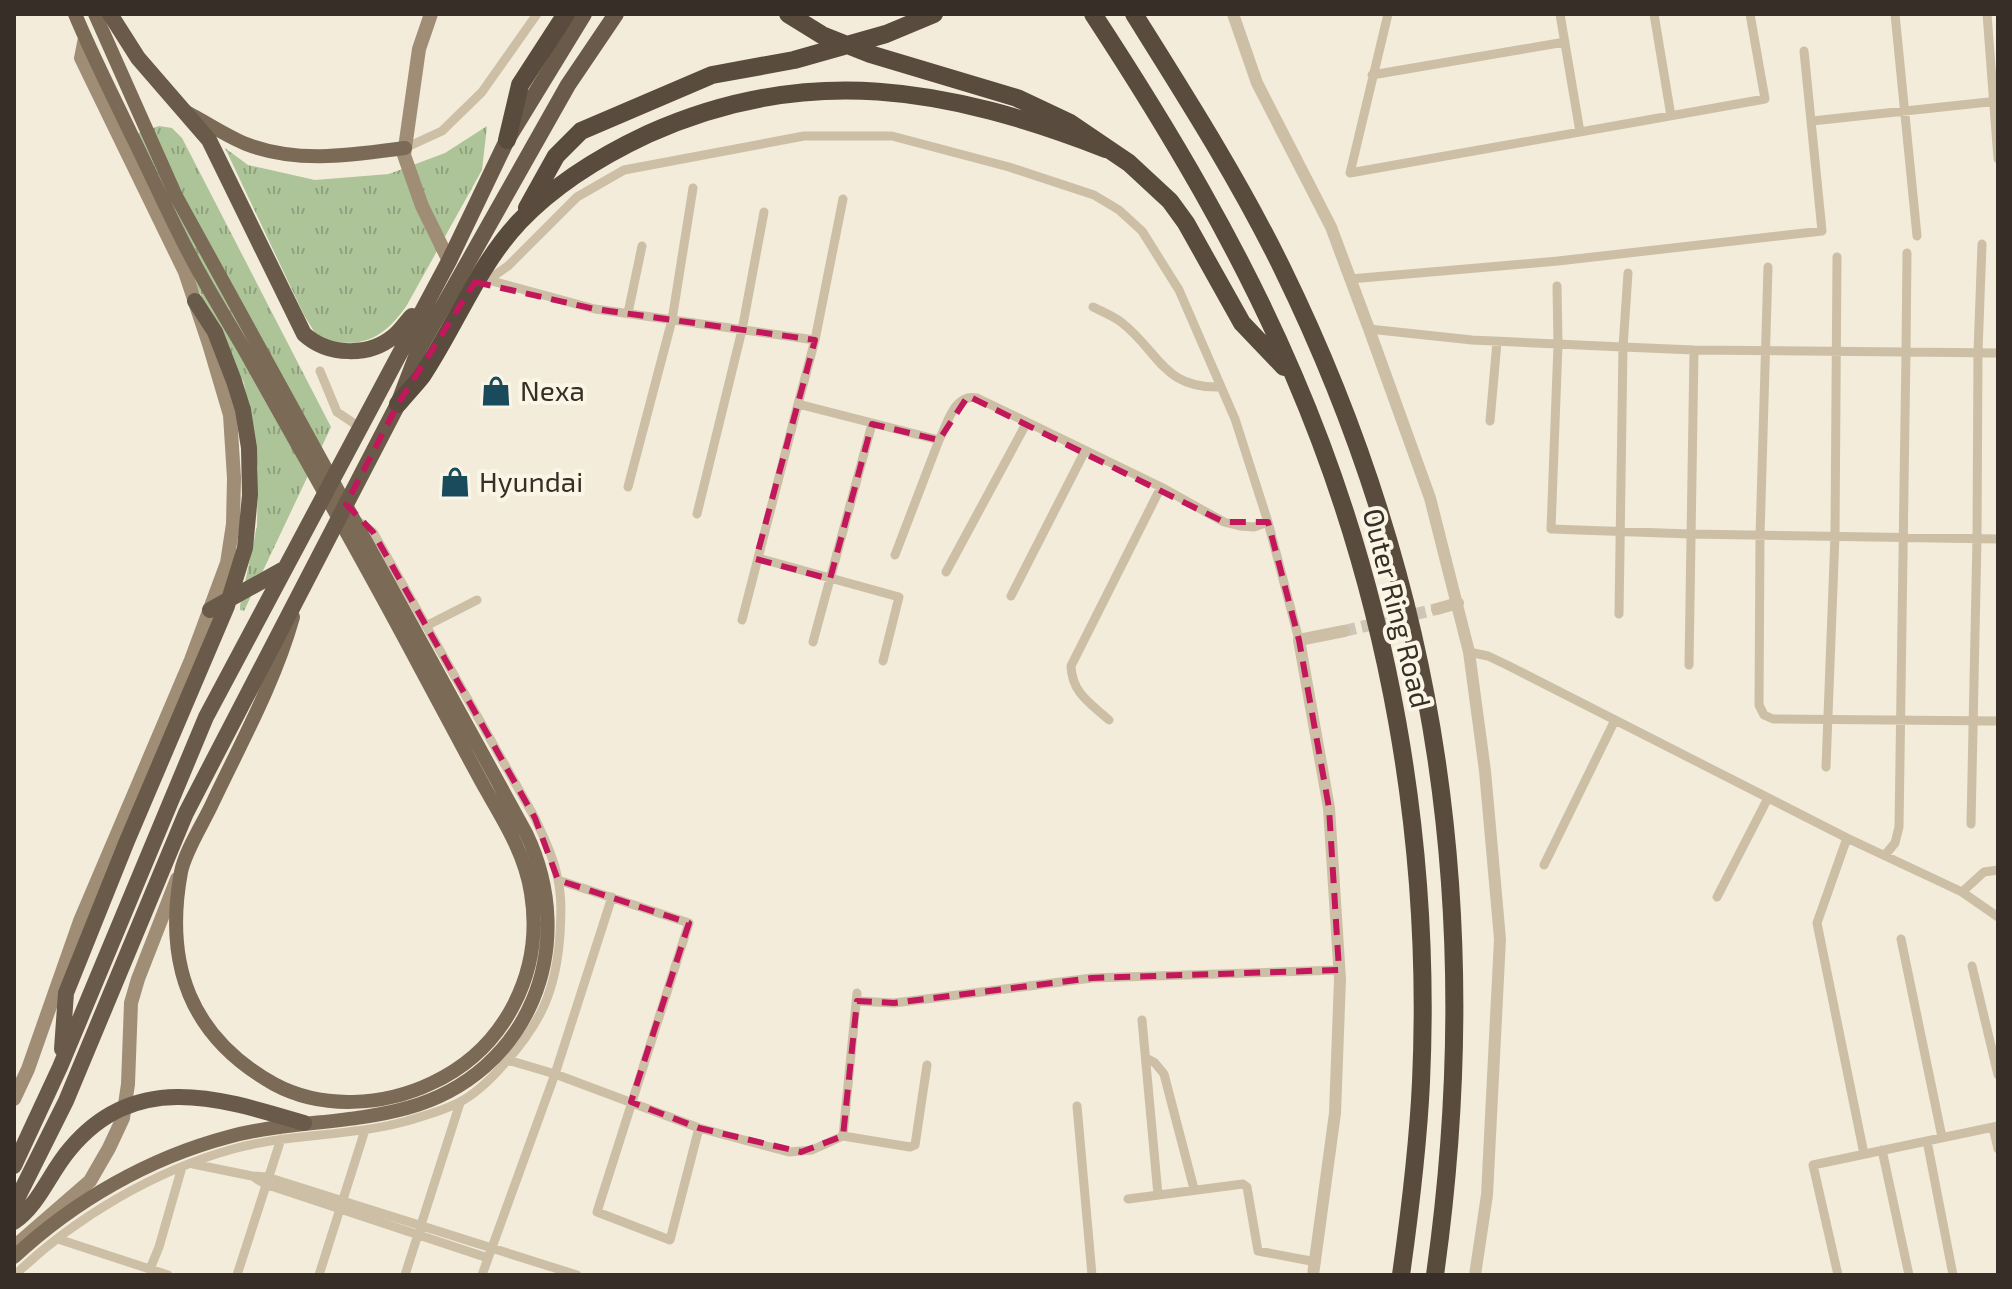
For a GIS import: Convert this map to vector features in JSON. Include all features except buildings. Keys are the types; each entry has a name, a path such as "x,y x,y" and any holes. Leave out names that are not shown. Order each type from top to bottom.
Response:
{"highway":[{"path":"110,14 138,58 209,140 304,334 315,344 326,349 348,351 378,346 395,335 432,292"},
{"path":"507,140 520,85 566,14"},
{"path":"14,1166 60,1067 206,717 449,261 507,140 584,14"},
{"path":"14,1205 66,1101 186,813 398,404 427,335 568,85 616,14"},
{"path":"788,14 822,35 870,54 1017,98 1048,120"},
{"path":"398,404 421,376 519,223 556,156 581,131 712,75 794,60 886,34 934,14"},
{"name":"Outer Ring Road","path":"1093,14 1163,123 1210,204 1254,288 1295,377 1329,467 1363,575 1388,676 1405,768 1422,952 1417,1152 1401,1275"},
{"name":"Outer Ring Road","path":"1134,14 1258,221 1331,377 1369,477 1396,566 1418,656 1444,805 1453,897 1457,1017 1450,1155 1435,1275"},
{"path":"519,223 559,187 623,146 685,118 756,98 812,92 879,91 1070,123 1129,163 1170,201 1186,223 1242,323 1295,377"},
{"path":"60,1067 66,993 227,606 245,548 250,495 249,448 243,410 215,332 195,301"},
{"path":"346,454 366,464"},
{"path":"210,610 283,569"},
{"path":"14,1222 30,1208 68,1151 84,1133 112,1113 137,1102 159,1096 181,1095 262,1110 304,1123"}],"main road":[{"path":"14,1257 60,1218 164,1159 228,1137 407,1108 451,1090 502,1050 519,1027 542,980 546,960 547,897 536,854 285,410 191,259 75,14"},
{"path":"95,14 176,196 285,410"},
{"path":"431,14 419,49 404,155 422,206 449,261"},
{"path":"14,1099 28,1069 80,921 191,660 227,563 233,524 230,415 185,272 81,58 85,38"},
{"path":"186,112 246,144 293,156 342,157 405,148"},
{"path":"182,867 177,948 182,980 190,998 217,1037 236,1057 284,1089 336,1102 358,1102 412,1091 454,1071 475,1055 502,1026 522,989 532,943 532,907 525,868 380,578"},
{"path":"14,1247 90,1181 123,1118 128,1084 131,1003 138,979 182,867 282,657 298,599"}],"street":[{"path":"405,148 442,131 482,92 537,14"},
{"path":"1233,14 1257,83 1331,227 1369,329 1430,498 1469,652 1485,771 1500,939 1487,1195 1475,1275"},
{"path":"1388,14 1350,173 1765,99 1750,14"},
{"path":"1560,14 1580,132"},
{"path":"1654,14 1671,116"},
{"path":"1895,14 1917,236"},
{"path":"1987,14 1998,159"},
{"path":"1372,75 1565,42"},
{"path":"1350,279 1558,261 1822,231 1804,51"},
{"path":"1812,121 1996,102"},
{"path":"482,281 508,266 577,197 624,170 804,136 892,136 1009,167 1094,195 1119,210 1142,231 1179,290 1235,419 1268,522 1299,640 1329,808 1339,970 1335,1113 1315,1268 1258,1251 1247,1187 1243,1184 1128,1199"},
{"path":"628,487 672,320 693,188"},
{"path":"742,620 815,340 843,199"},
{"path":"697,514 742,330 764,212"},
{"path":"1971,824 1982,244"},
{"path":"628,313 642,246"},
{"path":"1885,855 1895,843 1899,827 1907,253"},
{"path":"1826,767 1835,535 1837,257"},
{"path":"1768,267 1760,536 1759,705 1764,715 1773,719 1998,721"},
{"path":"1619,614 1623,347 1628,273"},
{"path":"482,281 595,309 815,340"},
{"path":"1557,286 1558,345 1550,527 1553,530 1998,539"},
{"path":"1093,307 1121,323 1143,343 1160,366 1179,380 1201,388 1221,387"},
{"path":"1369,329 1558,345 1694,350 1998,353"},
{"path":"1490,421 1497,342"},
{"path":"1689,665 1694,350"},
{"path":"320,371 337,412 361,428"},
{"path":"895,555 939,440 960,399 968,396 1161,487 1224,522 1254,527 1268,522"},
{"path":"798,404 939,440"},
{"path":"946,572 1027,422"},
{"path":"813,642 872,424"},
{"path":"1011,596 1085,451"},
{"path":"1109,720 1075,689 1071,666 1161,487"},
{"path":"15,1275 58,1239 114,1200 186,1165 235,1148 404,1122 460,1103 488,1082 508,1060 546,1008 558,967 561,907 558,880 535,818 373,532 342,511"},
{"path":"758,558 899,597 883,661"},
{"path":"426,626 477,600"},
{"path":"1437,609 1458,603"},
{"path":"1299,640 1344,631"},
{"path":"1469,652 1507,665 1847,838 1962,892 1998,917"},
{"path":"1544,865 1615,720"},
{"path":"1717,897 1768,798"},
{"path":"1847,838 1817,923 1864,1154"},
{"path":"1962,892 1984,872 1998,870"},
{"path":"558,880 689,923 597,1212 670,1240 699,1128"},
{"path":"482,1275 555,1074 612,897"},
{"path":"1901,939 1942,1137"},
{"path":"1972,966 1998,1075"},
{"path":"843,1136 857,997 894,1003 1092,978 1339,970"},
{"path":"1142,1020 1158,1195"},
{"path":"1146,1058 1164,1074 1194,1189"},
{"path":"508,1060 555,1074 699,1128 801,1152 843,1136 910,1147 915,1145 927,1065"},
{"path":"405,1275 460,1103"},
{"path":"1077,1106 1092,1275"},
{"path":"1838,1275 1813,1165 1996,1126 1998,1149"},
{"path":"319,1275 365,1130"},
{"path":"237,1275 281,1139"},
{"path":"1927,1141 1953,1275"},
{"path":"1882,1150 1909,1275"},
{"path":"186,1165 252,1176 490,1253 577,1275"},
{"path":"150,1269 186,1165"},
{"path":"58,1239 168,1275"}],"highlighted area":[{"path":"475,282 595,309 815,340 756,559 830,579 872,424 939,440 968,396 1224,522 1268,522 1299,640 1329,808 1339,970 1092,978 894,1003 857,1001 843,1136 801,1152 699,1128 631,1102 689,923 558,880 535,818 373,532 346,504 398,404"}],"green space":[{"path":"159,126 172,128 182,138 331,427 244,611 240,610 240,606 257,526 258,468 244,383 124,138"},
{"path":"487,126 482,170 398,317 379,334 358,342 318,338 304,315 225,148 248,165 315,180 389,174 445,153"}],"tunnel":[{"path":"1344,631 1437,609"}],"place":[{"name":"Nexa","path":"496,391"},
{"name":"Hyundai","path":"455,482"}]}
